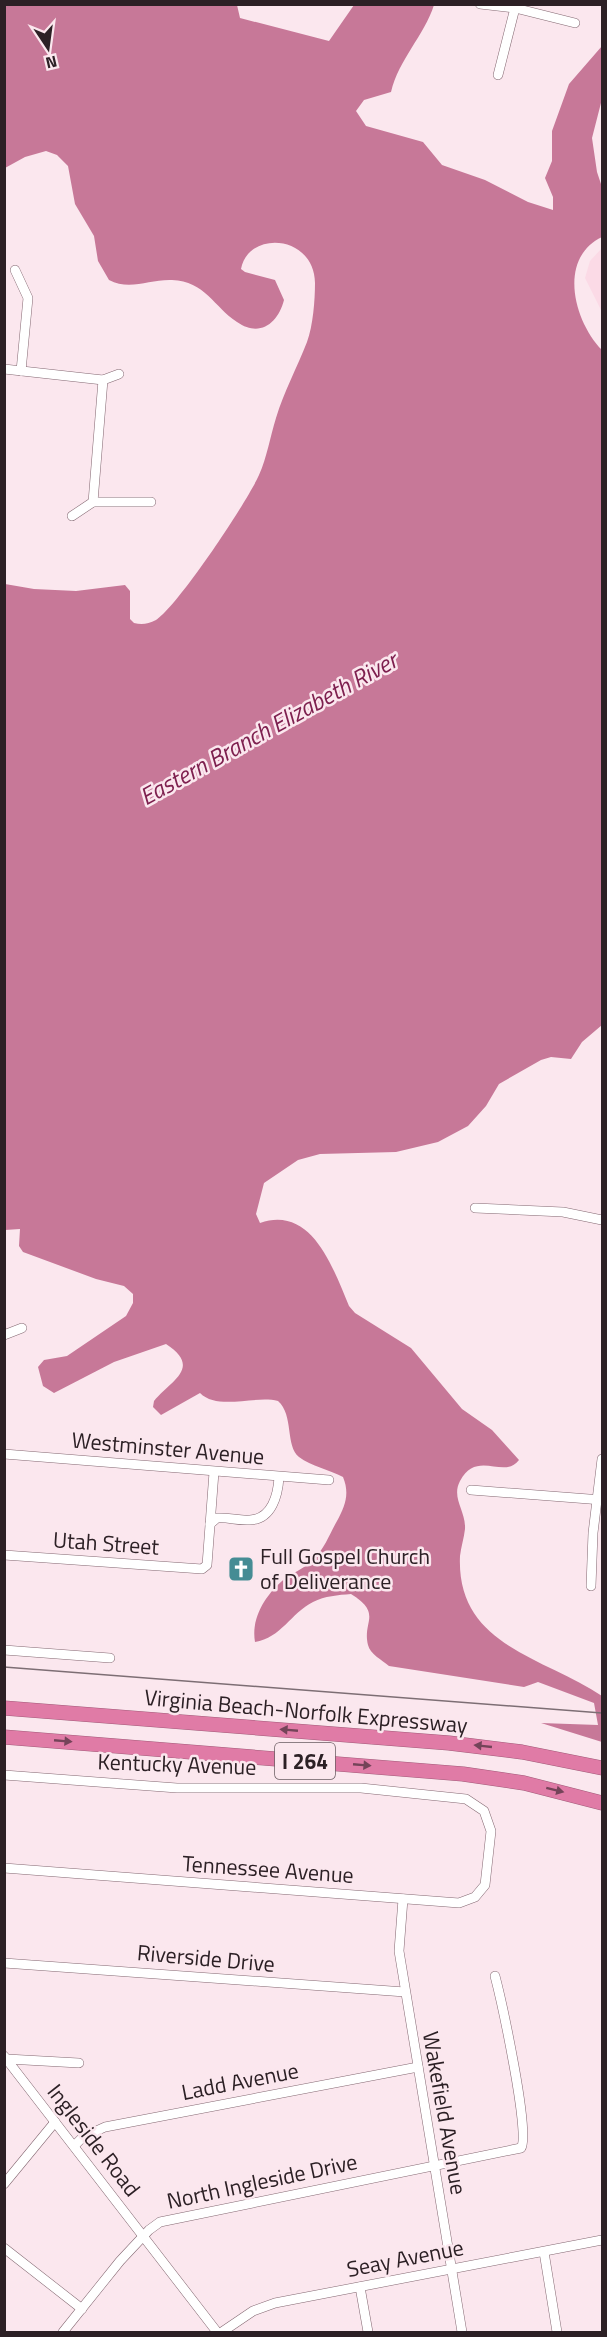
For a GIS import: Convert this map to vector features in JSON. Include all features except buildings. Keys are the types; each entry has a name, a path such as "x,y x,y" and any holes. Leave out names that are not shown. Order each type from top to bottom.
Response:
{"highway":[{"name":"Virginia Beach-Norfolk Expressway","path":"4,1708 449,1743 522,1752 603,1768"},
{"name":"I 264","path":"4,1737 473,1776 524,1783 603,1803"}],"street":[{"path":"480,4 515,6 575,23"},
{"path":"498,75 515,6"},
{"path":"15,270 28,298 21,370"},
{"path":"4,369 103,380 119,374"},
{"path":"93,502 103,380"},
{"path":"72,516 93,502 151,502"},
{"path":"475,1208 563,1212 603,1220"},
{"path":"4,1335 22,1328"},
{"name":"Westminster Avenue","path":"4,1454 329,1480"},
{"path":"591,1586 603,1459"},
{"path":"210,1524 214,1472"},
{"path":"210,1524 217,1518 250,1520 263,1516 274,1503 279,1477"},
{"path":"471,1490 600,1500"},
{"name":"Utah Street","path":"4,1555 205,1568 210,1524"},
{"path":"4,1650 110,1658"},
{"name":"Kentucky Avenue","path":"4,1775 152,1787 361,1788 446,1795 472,1801 484,1811 491,1831 490,1849"},
{"name":"Tennessee Avenue","path":"4,1868 459,1903 475,1897 484,1885 490,1849"},
{"name":"Wakefield Avenue","path":"403,1899 399,1940 405,1992 462,2332"},
{"name":"Riverside Drive","path":"4,1963 405,1992"},
{"name":"North Ingleside Drive","path":"63,2332 120,2261 155,2224 175,2218 518,2150 525,2141 506,2016 495,1976"},
{"path":"6,2058 79,2063"},
{"name":"Ingleside Road","path":"6,2058 217,2332"},
{"name":"Ladd Avenue","path":"74,2146 83,2137 105,2127 418,2067"},
{"path":"4,2184 55,2122"},
{"name":"Seay Avenue","path":"222,2332 253,2312 275,2302 603,2240"},
{"path":"4,2248 82,2309"},
{"path":"544,2252 557,2332"},
{"path":"360,2287 368,2332"}],"shaded area":[{"path":"602,248 602,312 585,278 590,261"}],"water":[{"name":"Eastern Branch Elizabeth River","path":"5,4 237,5 240,18 329,41 354,5 434,5 400,69 391,92 364,100 356,111 366,126 423,142 442,165 485,180 528,202 553,210 553,197 545,178 552,161 552,131 569,84 602,46 602,99 592,138 597,172 602,187 602,237 588,247 579,259 575,274 575,290 584,323 602,350 602,1025 582,1042 571,1059 551,1057 541,1060 499,1084 486,1106 468,1126 438,1142 396,1152 320,1154 298,1160 264,1183 256,1214 260,1223 278,1220 294,1223 307,1231 328,1258 349,1306 355,1313 411,1348 462,1409 492,1430 519,1460 506,1467 474,1467 460,1481 457,1493 465,1522 460,1556 463,1586 472,1610 488,1630 508,1645 602,1696 602,1742 541,1723 598,1725 594,1703 538,1682 524,1687 389,1666 369,1648 367,1637 369,1613 361,1601 351,1594 336,1595 313,1602 298,1612 272,1636 255,1642 255,1625 264,1601 282,1581 313,1560 324,1546 340,1516 346,1494 343,1477 309,1463 295,1452 286,1414 278,1401 217,1401 200,1393 161,1415 153,1407 154,1401 175,1381 183,1367 182,1360 177,1353 166,1344 114,1362 54,1393 43,1386 38,1367 44,1360 67,1356 126,1316 133,1303 133,1294 124,1286 96,1279 23,1252 19,1246 20,1229 5,1230 5,584 34,589 76,591 125,585 130,591 130,619 134,623 142,624 156,620 166,611 211,552 259,475 279,408 309,336 315,283 312,267 304,255 293,247 280,243 267,243 255,248 246,256 241,269 275,280 284,300 273,321 267,326 253,329 237,322 201,290 183,281 164,280 125,284 109,280 98,261 94,236 75,204 68,166 57,155 46,151 25,157 5,168"}],"tram line":[{"path":"4,1667 602,1713"}],"place":[{"name":"Full Gospel Church of Deliverance","path":"241,1569"}]}
